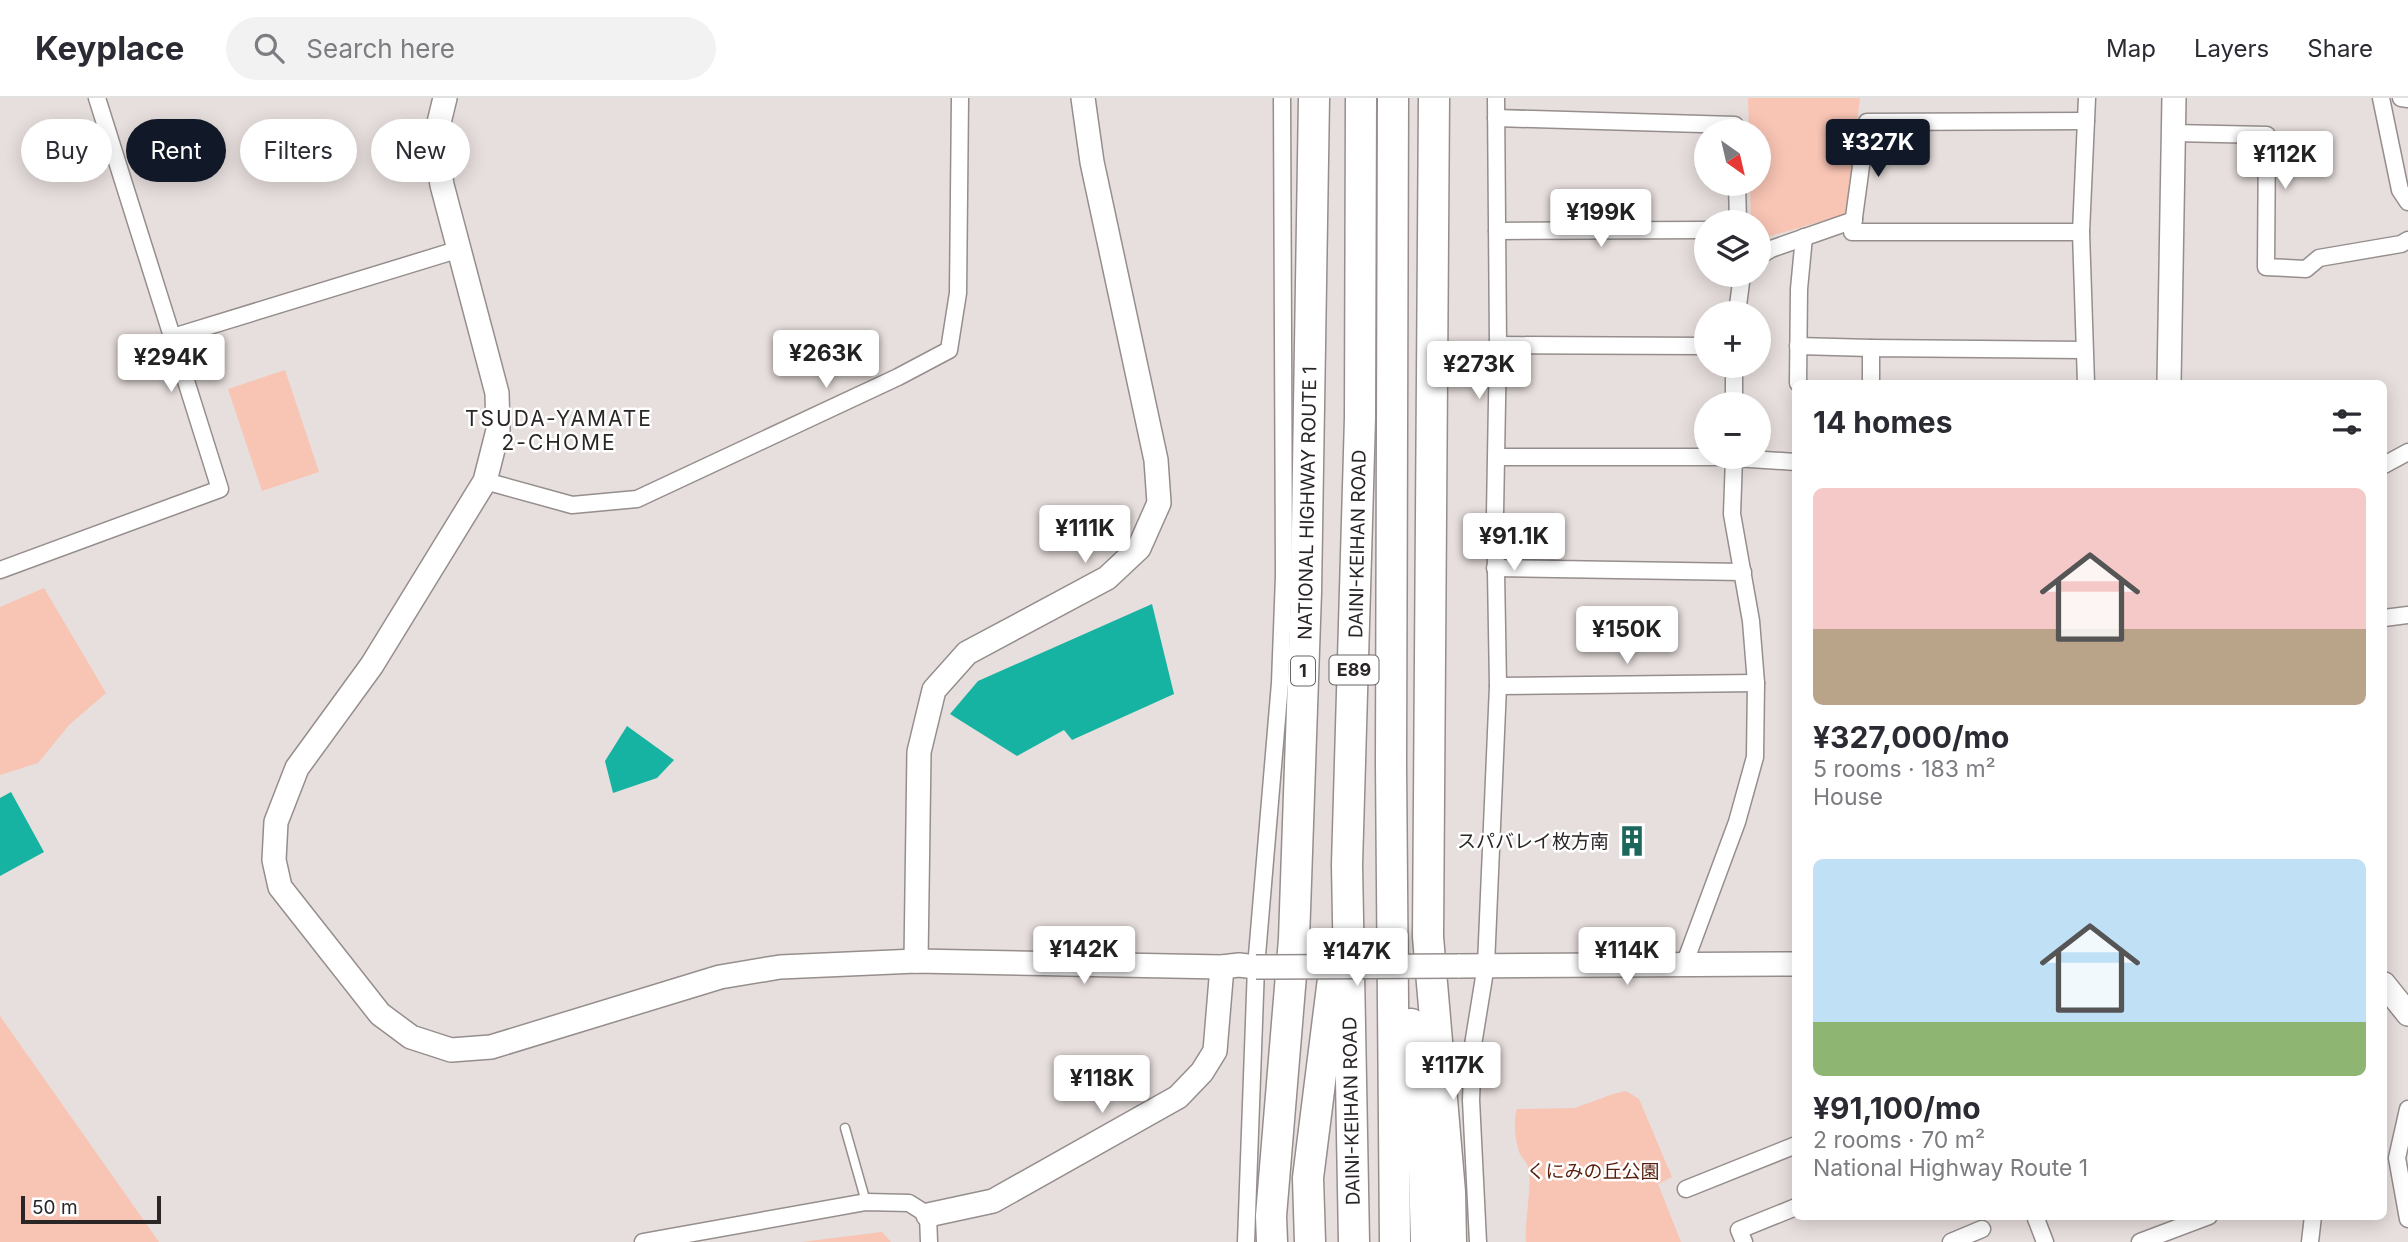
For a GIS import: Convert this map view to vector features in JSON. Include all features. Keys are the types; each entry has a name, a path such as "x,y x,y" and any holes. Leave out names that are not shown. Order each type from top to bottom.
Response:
{"highway":[{"name":"NATIONAL HIGHWAY ROUTE 1","path":"1272,1242 1270,1216 1294,925 1306,578 1314,98"},
{"name":"DAINI-KEIHAN ROAD","path":"1354,1242 1348,865 1360,418 1361,98"},
{"name":"DAINI-KEIHAN ROAD","path":"1393,98 1392,832 1395,1242"},
{"path":"1434,98 1428,937 1450,1192 1451,1242"},
{"path":"1392,832 1424,1168 1426,1242"},
{"path":"1310,1242 1308,1178 1348,865"}],"street":[{"path":"0,570 220,489 97,98"},
{"path":"445,98 435,139 442,185 497,393 498,430 485,481 372,665 297,768 276,822 274,860 281,887 380,1014 411,1037 451,1050 491,1047 720,977 780,967 916,961 1222,967 1792,964"},
{"path":"485,481 572,505 637,499 898,377 949,350 958,293 961,98"},
{"path":"916,961 919,752 934,690 967,653 1107,578 1139,548 1159,503 1156,460 1092,162 1083,98"},
{"path":"1246,1242 1256,967 1280,682 1283,603 1282,98"},
{"path":"1478,1242 1471,1100 1473,1045 1486,965 1498,686 1495,568 1498,345 1496,98"},
{"path":"2085,380 2081,232 2087,98"},
{"path":"2169,380 2174,98"},
{"path":"2381,98 2400,190 2408,202"},
{"path":"2401,98 2408,99"},
{"path":"1496,118 1694,124"},
{"path":"2081,232 1852,232 1867,122 2087,121"},
{"path":"2173,133 2267,135 2266,267 2306,269 2319,258 2406,247"},
{"path":"1771,249 1854,220"},
{"path":"1497,231 1694,230"},
{"path":"1798,380 1799,289 1804,237"},
{"path":"173,337 460,249"},
{"path":"1498,345 1694,346"},
{"path":"1798,346 2083,350"},
{"path":"1871,348 1871,380"},
{"path":"2387,463 2408,452"},
{"path":"1497,457 1694,458"},
{"path":"1771,460 1792,462"},
{"path":"1684,965 1737,822 1755,757 1756,683 1751,621 1732,514 1734,469"},
{"path":"1495,568 1743,572"},
{"path":"2387,618 2408,615"},
{"path":"1498,686 1756,683"},
{"path":"643,1242 866,1202 909,1203 928,1215 993,1201 1178,1097 1202,1072 1215,1051 1222,967"},
{"path":"2387,988 2408,1014"},
{"path":"2408,1109 2397,1158 2408,1219"},
{"path":"1686,1189 1792,1147"},
{"path":"1744,1242 1739,1230 1792,1209"},
{"path":"928,1215 929,1242"},
{"path":"2037,1220 2045,1242"},
{"path":"2140,1242 2198,1220"},
{"path":"2310,1242 2313,1220"},
{"path":"1951,1242 1982,1229"}],"lane":[{"path":"845,1128 866,1202"}],"green space":[{"path":"1748,98 1860,98 1846,214 1771,236 1771,210 1751,210 1750,196 1771,196 1771,119 1749,119"},
{"path":"285,370 319,472 262,491 228,389"},
{"path":"44,588 106,693 69,725 38,763 0,775 0,607"},
{"path":"0,1016 159,1242 0,1242"},
{"name":"くにみの丘公園","path":"1626,1091 1639,1099 1672,1177 1658,1184 1681,1242 1526,1242 1529,1173 1516,1141 1517,1109 1575,1108"},
{"path":"882,1232 891,1242 801,1242"}],"water":[{"path":"1152,604 1174,694 1072,740 1064,730 1017,756 950,714 978,681"},
{"path":"627,726 674,760 657,778 613,793 605,761"},
{"path":"11,792 44,852 0,876 0,798"}],"place":[{"name":"スパバレイ枚方南","path":"1632,841"}],"district":[{"name":"TSUDA-YAMATE 2-CHOME","path":"559,431"}]}
